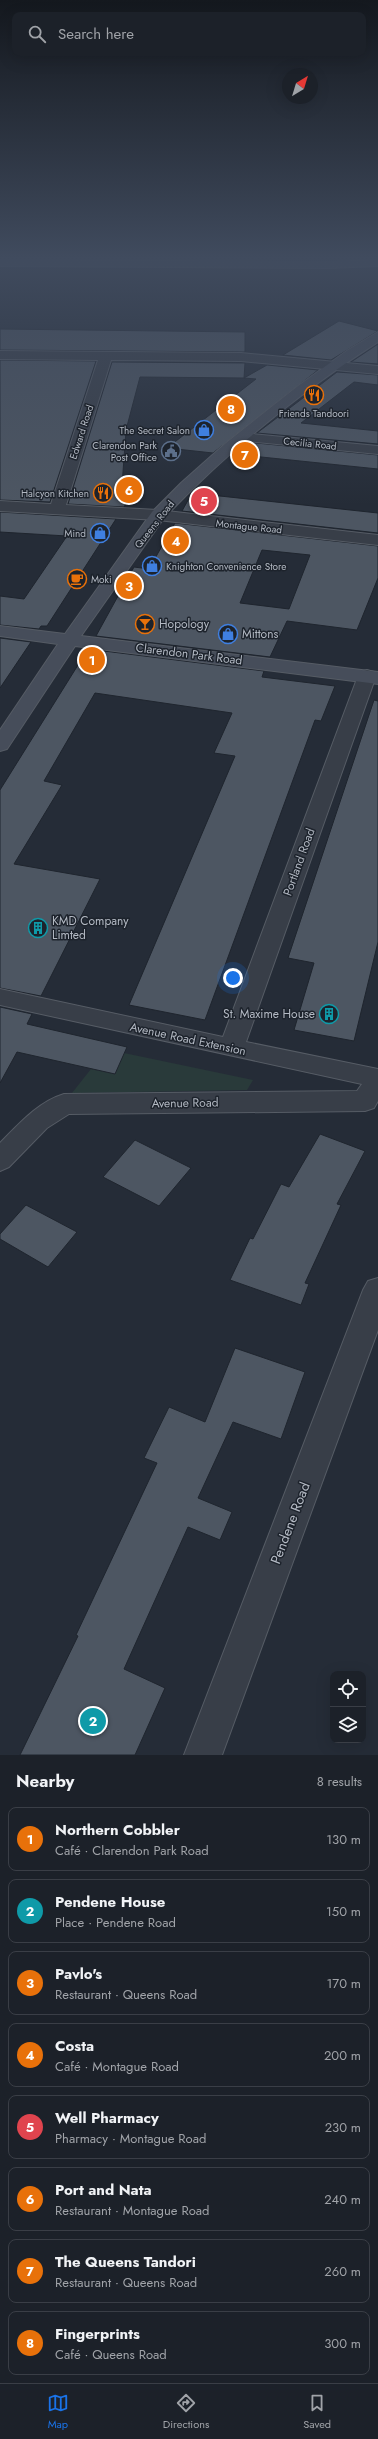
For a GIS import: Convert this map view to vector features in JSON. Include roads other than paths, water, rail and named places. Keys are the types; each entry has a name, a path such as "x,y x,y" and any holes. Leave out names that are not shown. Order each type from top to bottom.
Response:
{"street":[{"name":"Queens Road","path":"0,745 70,639 158,515 174,498 242,437 333,365 369,342"},
{"path":"0,355 241,357 378,370"},
{"name":"Edward Road","path":"57,509 106,356"},
{"name":"Cecilia Road","path":"242,437 378,450"},
{"name":"Montague Road","path":"0,506 158,515 378,540"},
{"name":"Clarendon Park Road","path":"0,631 373,677"},
{"name":"Portland Road","path":"231,1048 373,677"},
{"name":"Avenue Road Extension","path":"0,997 231,1048 378,1078"},
{"name":"Avenue Road","path":"0,1160 38,1121 64,1104 365,1101 378,1078"},
{"name":"Pendene Road","path":"203,1755 378,1290"}],"place":[{"name":"Friends Tandoori","path":"314,395"},
{"name":"Fingerprints","path":"231,409"},
{"name":"The Secret Salon","path":"204,430"},
{"name":"Clarendon Park Post Office","path":"171,451"},
{"name":"The Queens Tandori","path":"245,455"},
{"name":"Port and Nata","path":"129,490"},
{"name":"Halcyon Kitchen","path":"103,493"},
{"name":"Well Pharmacy","path":"204,501"},
{"name":"Mind","path":"100,533"},
{"name":"Costa","path":"176,541"},
{"name":"Knighton Convenience Store","path":"152,566"},
{"name":"Moki","path":"77,579"},
{"name":"Pavlo's","path":"129,586"},
{"name":"Hopology","path":"145,624"},
{"name":"Mittons","path":"228,634"},
{"name":"Northern Cobbler","path":"92,660"},
{"name":"KMD Company Limted","path":"38,928"},
{"name":"St. Maxime House","path":"329,1014"},
{"name":"Pendene House","path":"93,1721"}]}
